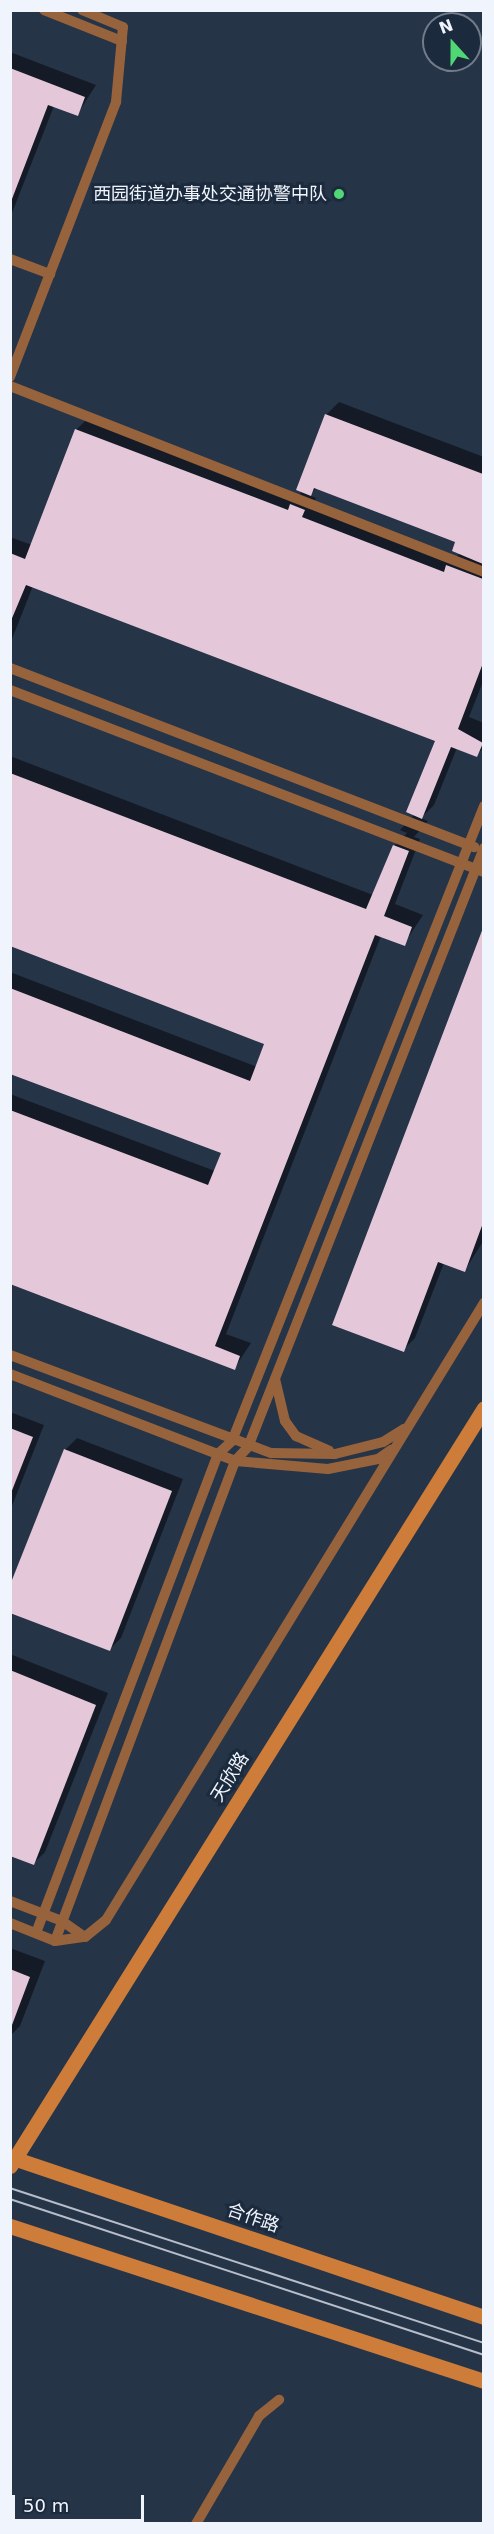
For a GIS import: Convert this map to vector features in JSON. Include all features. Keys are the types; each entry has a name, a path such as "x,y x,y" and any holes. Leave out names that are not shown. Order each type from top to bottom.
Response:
{"main road":[{"name":"天欣路","path":"12,2160 483,1408"},
{"name":"合作路","path":"12,2160 483,2317"},
{"path":"10,2226 483,2381"}],"lane":[{"path":"44,10 122,41"},
{"path":"10,377 116,102 123,27 82,10"},
{"path":"10,259 50,274"},
{"path":"10,386 483,572"},
{"path":"10,668 483,850 479,871 248,1447 235,1461 55,1941"},
{"path":"10,690 479,871"},
{"path":"36,1933 218,1454 232,1441 483,806"},
{"path":"10,1374 235,1461 294,1469 358,1465 391,1450 483,1303"},
{"path":"10,1355 248,1447 335,1454 383,1442 404,1429"},
{"path":"275,1378 285,1421 296,1436 335,1454"},
{"path":"10,1923 55,1941 85,1937 106,1920 350,1527 404,1429"},
{"path":"10,1901 62,1921 85,1937"},
{"path":"196,2523 259,2416 279,2400"}],"building":[{"path":"10,68 85,97 78,116 48,105 12,199"},
{"path":"325,414 483,474 483,564 452,551 455,542 314,488 311,496 296,490"},
{"path":"75,429 288,510 290,504 305,510 302,517 444,572 446,565 483,579 483,663 458,729 483,743 477,757 451,747 422,819 406,812 435,741 26,585 10,623 10,553 25,559"},
{"path":"10,773 366,909 393,845 409,851 384,916 412,927 405,946 375,935 215,1346 240,1356 235,1370 10,1284 10,1110 208,1185 221,1153 10,1074 10,988 250,1081 264,1044 10,946"},
{"path":"483,928 483,1223 465,1272 438,1262 404,1352 332,1325"},
{"path":"10,1428 33,1437 11,1493 10,1492"},
{"path":"64,1449 172,1491 110,1651 10,1613 10,1585"},
{"path":"10,1670 96,1705 34,1865 10,1856"},
{"path":"10,1969 30,1977 12,2025 10,2025"}],"tram line":[{"path":"10,2188 484,2343"},
{"path":"10,2199 484,2355"}],"place":[{"name":"西园街道办事处交通协警中队","path":"339,194"}]}
